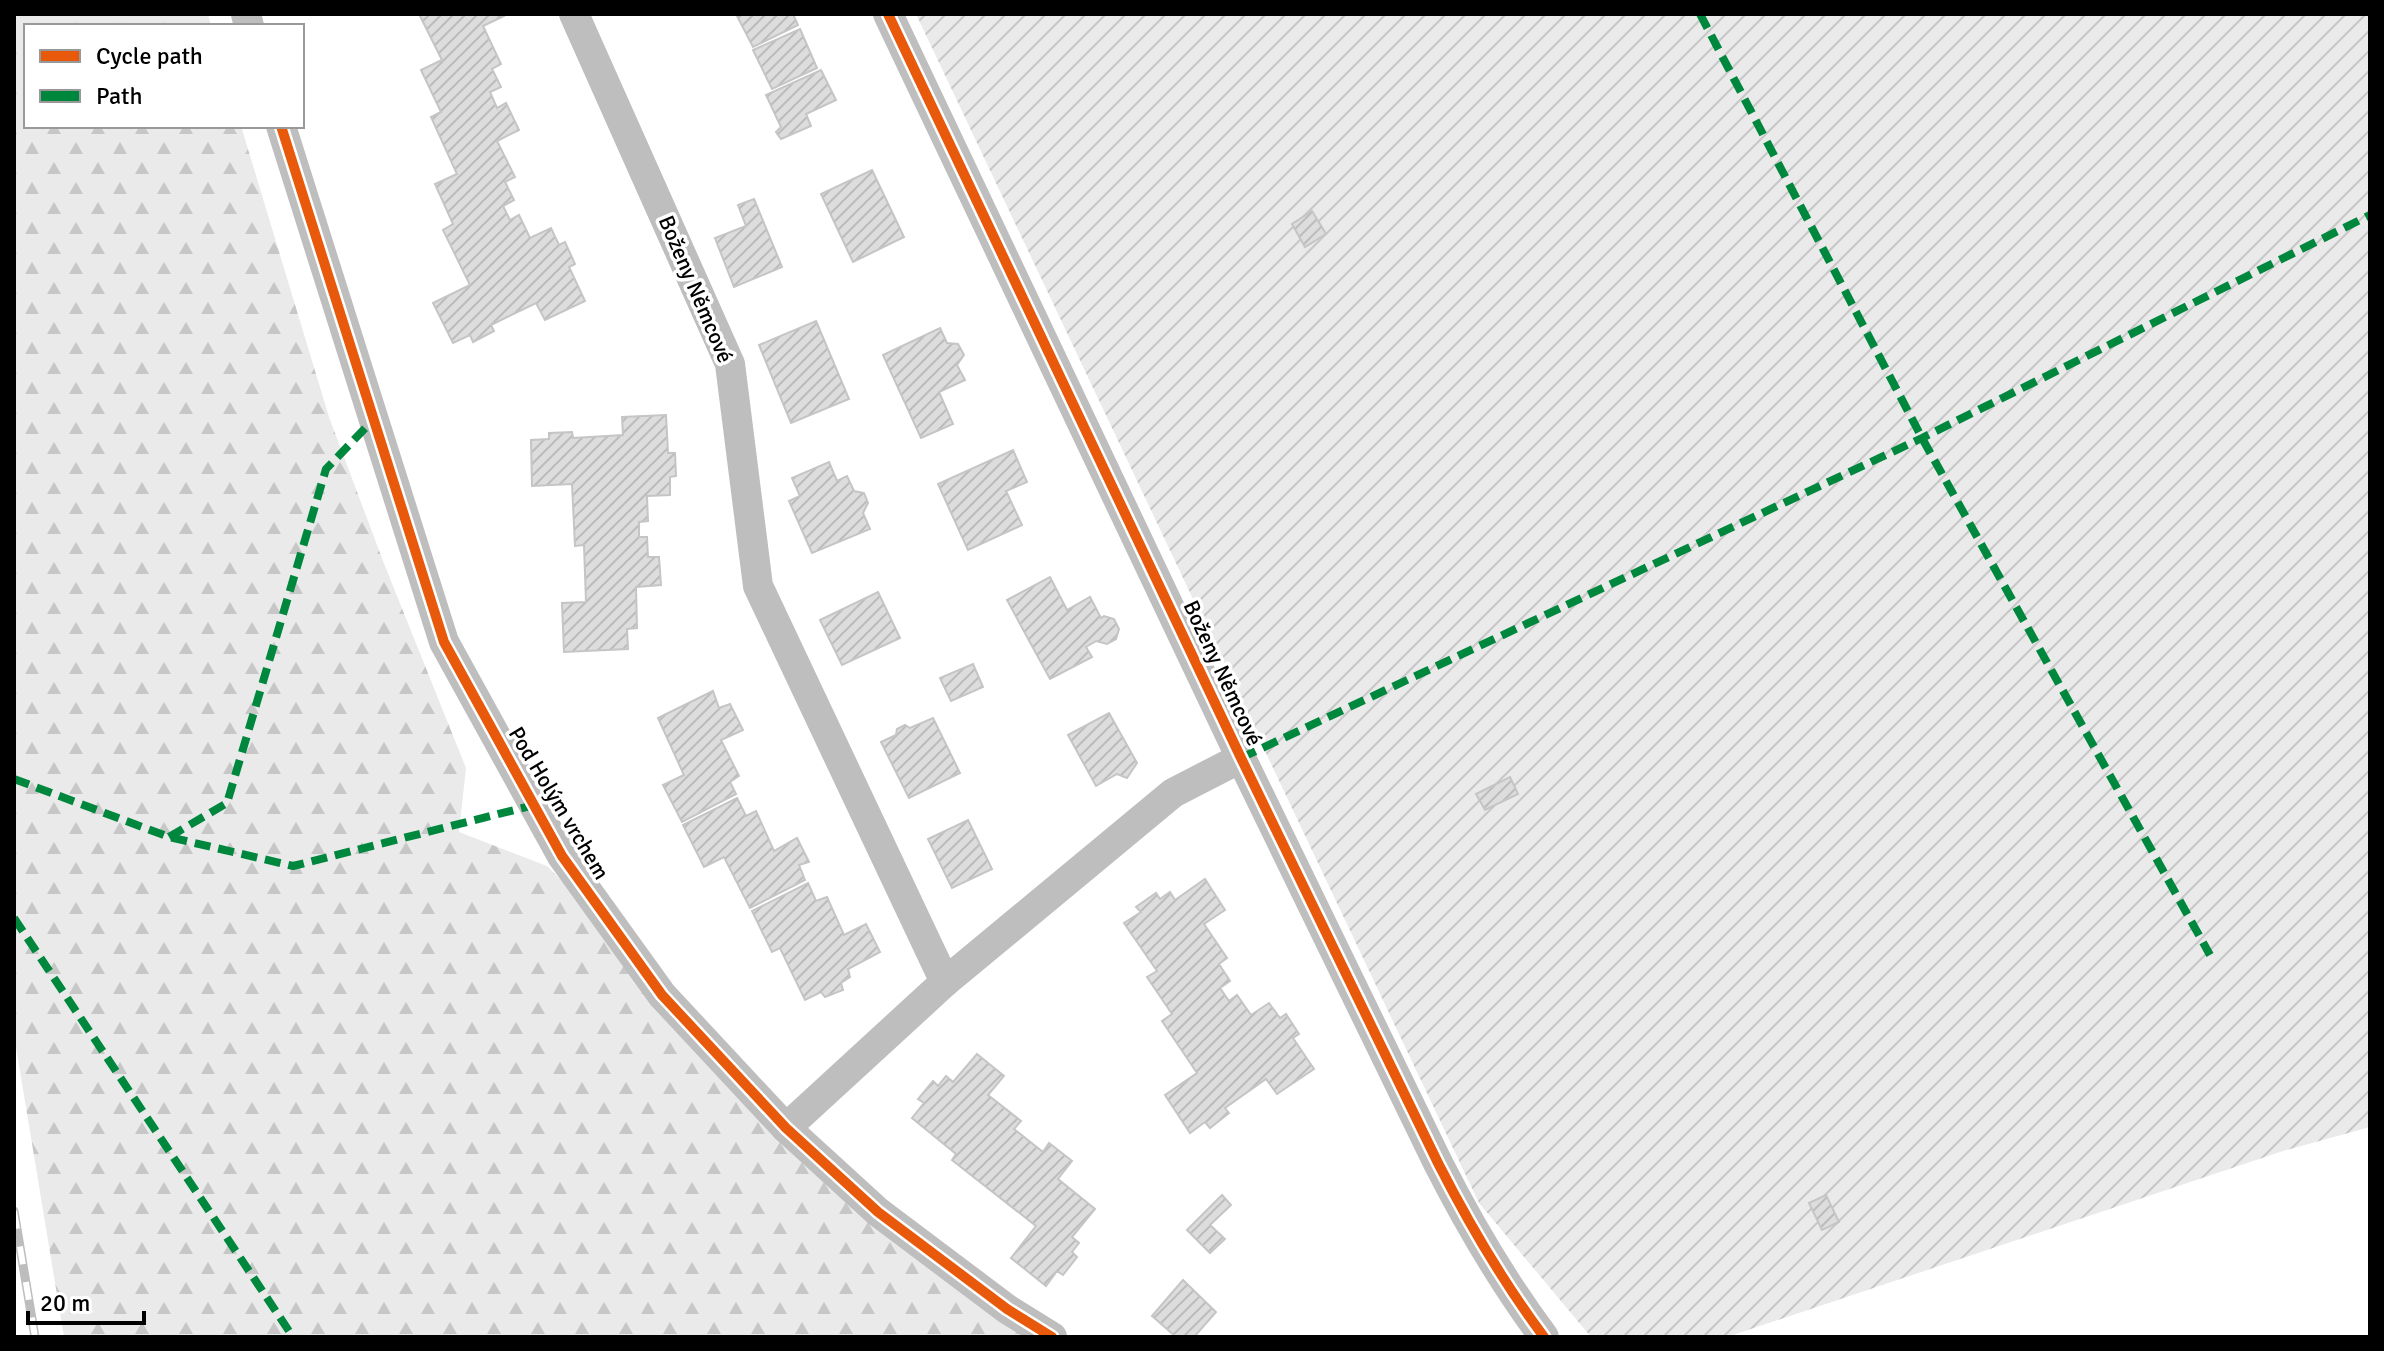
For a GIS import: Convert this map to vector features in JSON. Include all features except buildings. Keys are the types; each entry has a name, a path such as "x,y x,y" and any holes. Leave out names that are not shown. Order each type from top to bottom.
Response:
{"street":[{"name":"Boženy Němcové","path":"574,14 730,364 758,586 945,982 1173,793 1241,758"},
{"name":"Boženy Němcové","path":"888,14 1241,758 1469,1223 1512,1295 1544,1337"},
{"name":"Pod Holým vrchem","path":"282,128 444,642 562,856 662,995 786,1128 878,1212 1007,1309 1052,1337"},
{"path":"786,1128 945,982"}],"green space":[{"path":"14,14 208,14 210,24 24,24 24,128 242,128 329,417 466,768 459,832 547,866 983,1307 1043,1337 64,1337 14,1035"},
{"path":"916,14 2370,14 2370,1127 2283,1151 1727,1337 1591,1337 1479,1203"}],"railway":[{"path":"14,1211 35,1337"}],"marked path":[{"path":"1700,14 1922,438 2210,955"},
{"path":"1241,758 1922,438 2370,215"},
{"path":"169,837 227,803 326,469 374,419"},
{"path":"14,779 169,837 293,866 534,805"},
{"path":"14,918 293,1337"}],"cycle path":[{"path":"888,14 1241,758 1438,1163 1487,1252 1544,1337"},
{"path":"282,128 444,642 562,856 662,995 786,1128 878,1212 1007,1309 1052,1337"}]}
